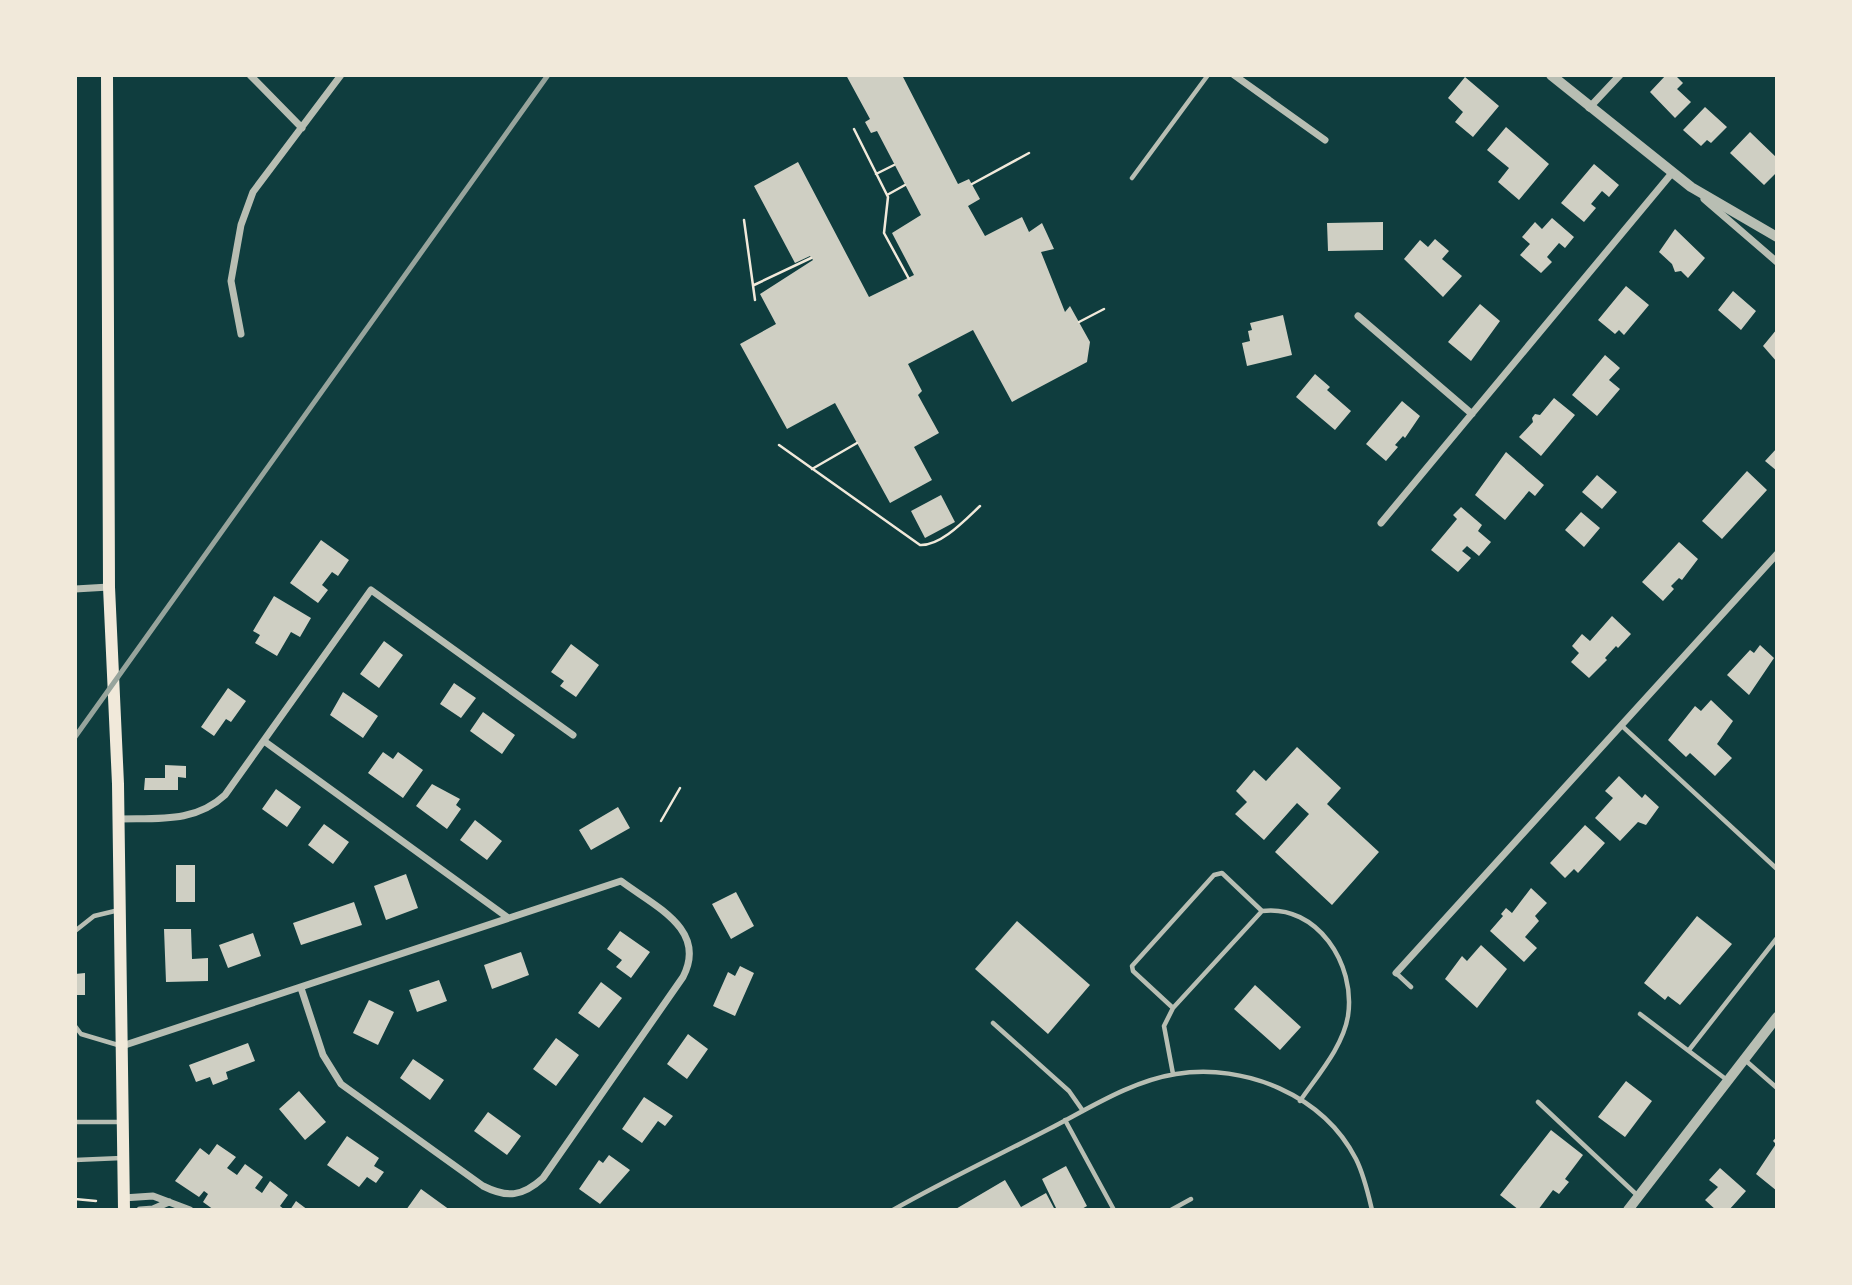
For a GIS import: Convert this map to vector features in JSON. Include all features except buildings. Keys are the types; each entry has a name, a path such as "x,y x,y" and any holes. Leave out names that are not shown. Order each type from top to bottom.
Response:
{"main road":[{"path":"107,75 109,587 119,818 124,1204"}],"street":[{"path":"250,75 302,128"},
{"path":"241,334 231,281 241,225 253,192 341,75"},
{"path":"1234,75 1325,140"},
{"path":"1550,75 1691,187 1777,262"},
{"path":"1589,108 1619,75"},
{"path":"1381,523 1672,173"},
{"path":"1691,187 1777,237"},
{"path":"1358,316 1472,414"},
{"path":"1396,973 1777,554"},
{"path":"75,589 109,587"},
{"path":"119,818 200,814 225,795 371,590 573,735"},
{"path":"264,741 507,917"},
{"path":"122,1046 621,881 679,925 688,937 690,962 542,1178 530,1189 516,1195 505,1195 482,1186 341,1084 323,1055 301,988"},
{"path":"1628,1210 1777,1017"},
{"path":"124,1204 153,1196 190,1210"},
{"path":"140,1210 153,1209 169,1201"}],"lane":[{"path":"1132,178 1208,75"},
{"path":"1620,724 1777,869"},
{"path":"1173,1008 1133,971 1132,965 1214,875 1222,873 1262,911"},
{"path":"1173,1074 1164,1026 1173,1008 1262,911 1280,909 1298,915 1324,934 1342,961 1349,993 1348,1018 1334,1050 1300,1101"},
{"path":"75,931 94,916 120,910"},
{"path":"1689,1050 1777,938"},
{"path":"1396,973 1411,987"},
{"path":"1640,1014 1728,1081"},
{"path":"993,1023 1069,1091 1083,1111"},
{"path":"75,1026 81,1034 122,1046"},
{"path":"1744,1059 1777,1088"},
{"path":"897,1209 1104,1100 1173,1074 1211,1070 1244,1075 1276,1087 1300,1101 1336,1130 1355,1158 1372,1210"},
{"path":"1538,1102 1638,1197"},
{"path":"1065,1120 1114,1210"},
{"path":"75,1122 123,1122"},
{"path":"75,1160 123,1158"},
{"path":"1171,1210 1191,1199"}],"path":[{"path":"854,130 887,195 884,233 909,279"},
{"path":"972,184 1029,153"},
{"path":"876,174 894,165"},
{"path":"887,195 905,186"},
{"path":"744,220 755,300"},
{"path":"753,286 811,258"},
{"path":"1079,323 1104,309"},
{"path":"812,469 857,443"},
{"path":"779,445 920,545 933,543 961,524 980,506"},
{"path":"661,821 680,788"},
{"path":"75,1199 96,1201"}],"railway":[{"path":"75,737 548,75"}]}
